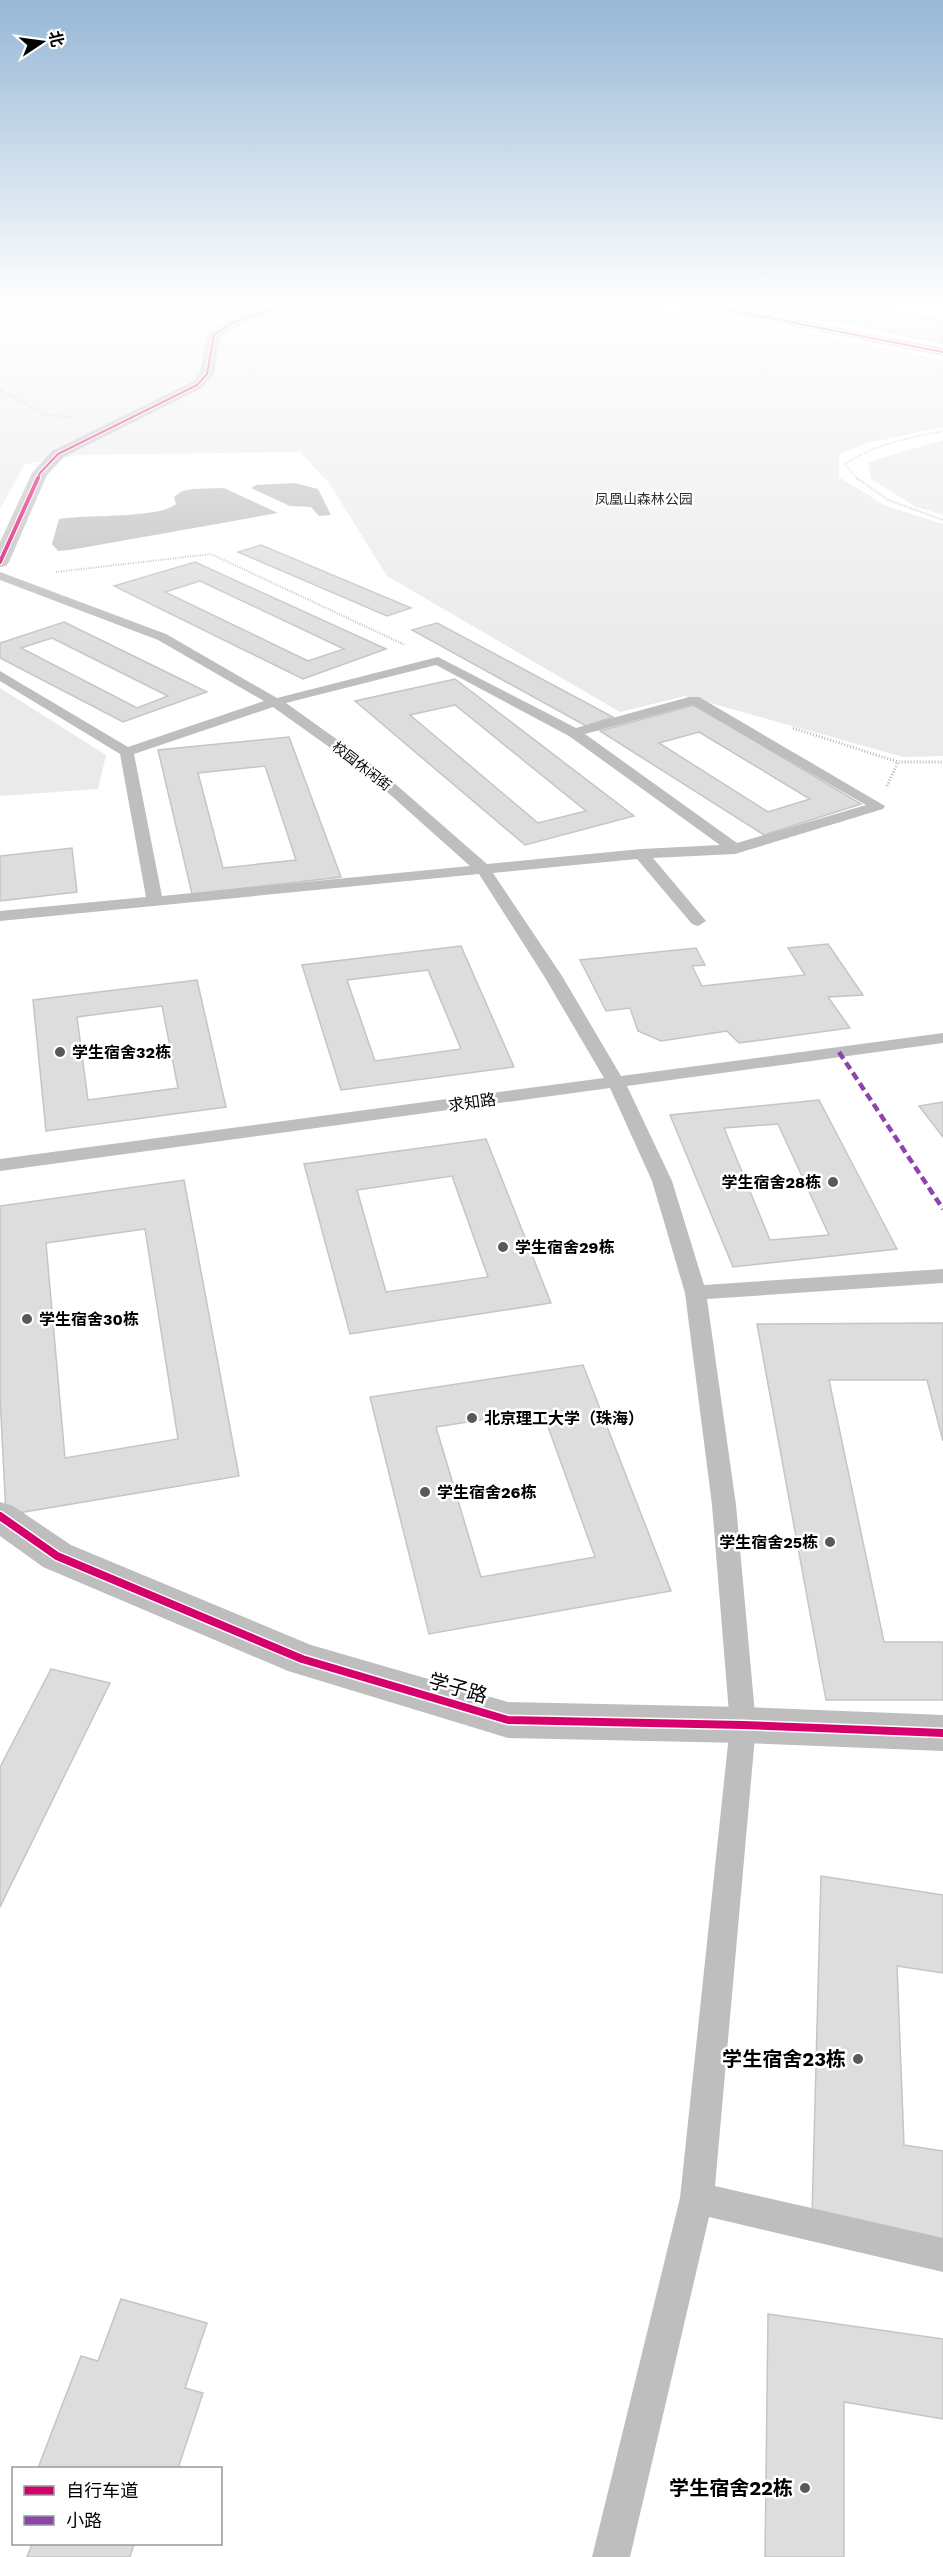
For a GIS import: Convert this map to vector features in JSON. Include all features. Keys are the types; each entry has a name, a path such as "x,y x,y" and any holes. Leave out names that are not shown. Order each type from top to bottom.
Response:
{"street":[{"path":"0,562 40,473 58,454 130,418"},
{"name":"学子路","path":"0,1516 57,1556 302,1659 508,1720 743,1725 943,1733"}],"lane":[{"name":"校园休闲街","path":"0,576 162,637 275,702 372,771 483,869 553,976 616,1082 662,1181 696,1293 724,1505 743,1725 697,2199 612,2557"},
{"path":"127,752 275,702 438,661 574,733 735,849"},
{"path":"0,675 127,752 155,900"},
{"path":"0,916 641,854 735,849 878,806 694,700 574,733"},
{"path":"641,854 698,921"},
{"name":"求知路","path":"0,1165 943,1038"},
{"path":"696,1293 943,1276"},
{"path":"697,2199 943,2255"}],"path":[{"path":"943,431 878,448 855,456 845,464 854,479 904,509 943,520"},
{"path":"18,582 45,574 211,554 438,661"},
{"path":"787,726 898,762 943,762"}],"green space":[{"name":"凤凰山森林公园","path":"0,418 943,418 943,427 868,443 839,454 839,477 884,505 943,524 943,756 903,757 685,696 620,712 387,576 329,483 300,452 80,455 25,464 0,509"},
{"path":"943,440 943,515 916,507 871,479 868,462"},
{"path":"0,688 106,755 98,789 0,796"}],"shaded area":[{"path":"295,483 318,489 331,515 319,516 311,507 290,506 251,488 256,485"},
{"path":"224,488 278,513 70,550 58,551 52,544 59,519 154,512 176,504 174,497 182,491"}],"building":[{"path":"261,545 411,608 387,616 238,552"},
{"path":"195,562 386,649 303,679 114,586","holes":["200,581 344,649 308,661 165,592"]},
{"path":"64,622 207,692 123,722 0,658 0,643","holes":["52,638 168,696 137,708 21,648"]},
{"path":"437,623 613,717 586,726 412,630"},
{"path":"455,679 634,816 525,845 355,701","holes":["455,705 586,811 538,823 410,715"]},
{"path":"694,705 861,804 764,835 600,731","holes":["699,732 810,799 768,812 659,743"]},
{"path":"289,737 341,877 192,894 158,750","holes":["265,766 296,860 223,868 198,773"]},
{"path":"72,848 77,892 0,901 0,856"},
{"path":"828,944 863,995 828,997 850,1028 739,1043 727,1031 661,1041 638,1031 630,1008 606,1011 580,960 696,948 705,965 692,966 702,986 805,975 788,948"},
{"path":"461,946 514,1067 341,1090 302,965","holes":["428,970 461,1049 375,1061 347,980"]},
{"name":"学生宿舍32栋","path":"197,980 226,1107 46,1131 33,1000","holes":["162,1006 178,1088 88,1100 77,1017"]},
{"name":"学生宿舍28栋","path":"819,1100 897,1249 733,1267 670,1115","holes":["778,1124 829,1235 770,1240 724,1128"]},
{"path":"943,1102 943,1137 919,1106"},
{"name":"学生宿舍29栋","path":"486,1139 551,1303 350,1334 304,1164","holes":["452,1176 488,1277 386,1292 357,1190"]},
{"name":"学生宿舍30栋","path":"184,1180 239,1476 6,1515 0,1396 0,1206","holes":["145,1229 178,1439 65,1458 46,1243"]},
{"name":"学生宿舍25栋","path":"943,1323 943,1441 927,1380 829,1380 884,1642 943,1642 943,1700 826,1700 757,1324"},
{"name":"学生宿舍26栋","path":"583,1365 671,1591 429,1634 370,1397","holes":["542,1410 595,1557 481,1577 436,1427"]},
{"path":"51,1669 110,1683 0,1907 0,1767"},
{"name":"学生宿舍23栋","path":"821,1876 943,1895 943,1973 897,1966 904,2145 943,2151 943,2239 812,2216"},
{"path":"121,2299 207,2323 185,2388 203,2393 178,2467 38,2467 81,2356 98,2361"},
{"name":"学生宿舍22栋","path":"768,2314 943,2339 943,2419 844,2402 844,2557 765,2557"},
{"path":"32,2545 134,2545 130,2557 27,2557"}],"marked path":[{"path":"839,1052 943,1209"}],"cycle path":[{"path":"0,562 40,473 58,454 130,418"},
{"path":"0,1516 57,1556 302,1659 508,1720 743,1725 943,1733"}],"place":[{"name":"学生宿舍32栋","path":"60,1052"},
{"name":"学生宿舍28栋","path":"833,1182"},
{"name":"学生宿舍29栋","path":"503,1247"},
{"name":"学生宿舍30栋","path":"27,1319"},
{"name":"北京理工大学（珠海）","path":"472,1418"},
{"name":"学生宿舍26栋","path":"425,1492"},
{"name":"学生宿舍25栋","path":"830,1542"},
{"name":"学生宿舍23栋","path":"858,2059"},
{"name":"学生宿舍22栋","path":"805,2488"}]}
